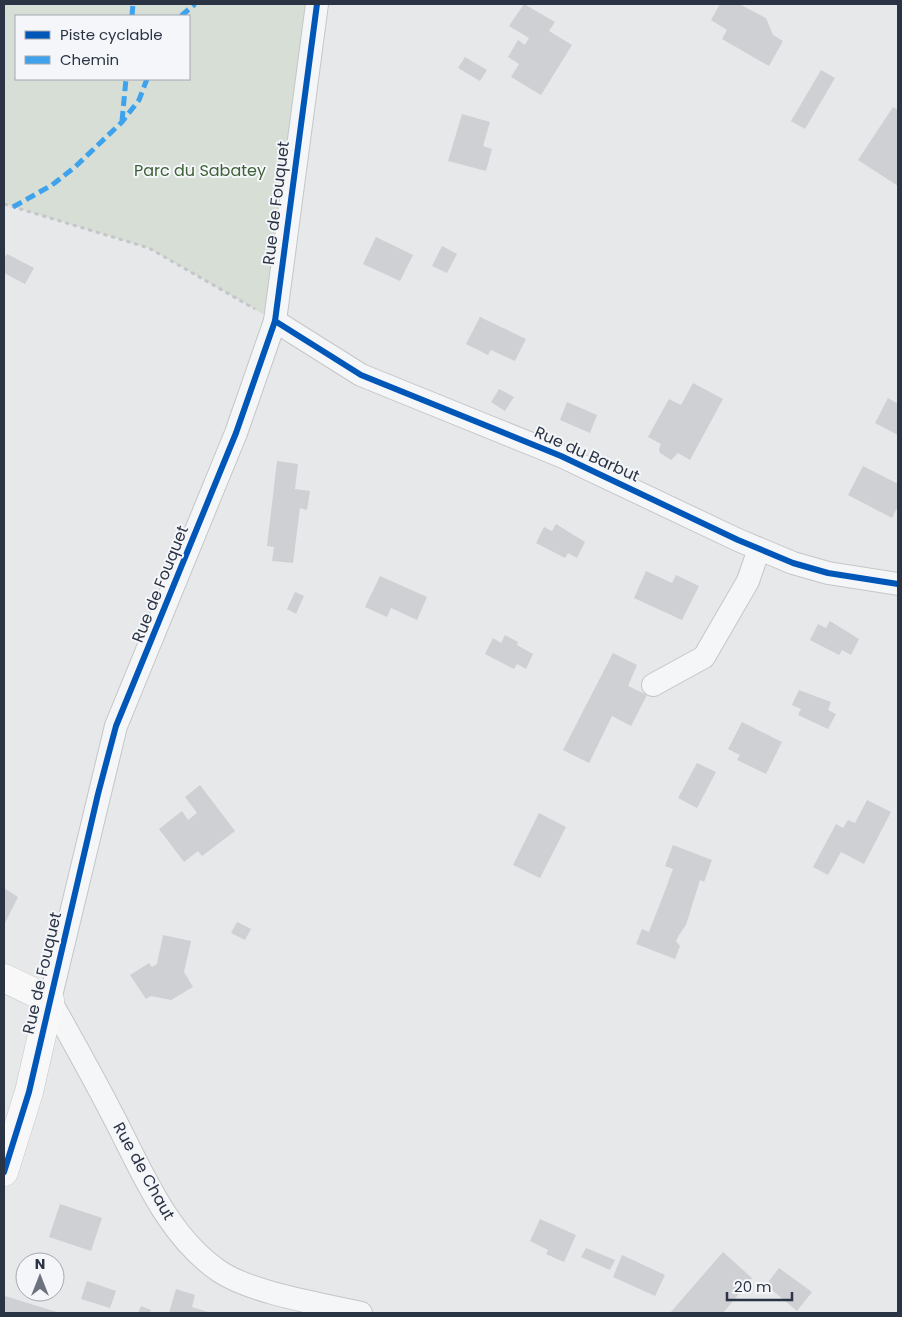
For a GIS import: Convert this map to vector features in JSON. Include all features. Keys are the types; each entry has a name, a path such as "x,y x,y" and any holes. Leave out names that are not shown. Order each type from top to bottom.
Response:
{"street":[{"name":"Rue de Fouquet","path":"4,1172 29,1092 116,726 236,433 275,321 317,4"},
{"name":"Rue du Barbut","path":"275,321 361,375 561,456 759,549 793,563 828,573 898,584"},
{"path":"653,685 704,657 748,581 759,549"},
{"path":"4,978 50,1000"},
{"name":"Rue de Chaut","path":"50,1000 94,1078 165,1214 191,1247 220,1272 262,1289 361,1313"}],"path":[{"path":"4,204 149,248 275,321"}],"green space":[{"name":"Parc du Sabatey","path":"4,4 317,4 275,321 149,248 4,204"}],"building":[{"path":"524,4 555,22 549,31 572,45 541,95 511,77 519,64 508,57 518,40 525,45 529,38 509,26"},
{"path":"720,4 739,4 766,18 773,35 783,41 769,66 722,39 727,30 711,20"},
{"path":"465,57 487,70 480,81 458,68"},
{"path":"821,70 835,78 805,129 791,121"},
{"path":"893,107 898,110 898,186 858,160"},
{"path":"462,114 490,122 483,146 492,149 486,171 448,161"},
{"path":"376,237 413,255 400,281 363,264"},
{"path":"442,246 457,254 447,273 432,266"},
{"path":"7,254 34,268 25,284 4,273 4,259"},
{"path":"480,317 526,339 515,361 491,350 488,355 466,344"},
{"path":"693,383 723,399 690,460 678,453 671,460 660,453 661,444 648,437 669,399 681,405"},
{"path":"499,389 514,397 505,411 491,402"},
{"path":"888,398 898,404 898,435 875,423"},
{"path":"567,402 597,415 590,433 560,420"},
{"path":"277,461 298,464 295,489 310,491 307,510 300,508 293,563 272,561 274,547 267,546"},
{"path":"863,466 898,484 898,506 892,518 848,495"},
{"path":"556,524 585,542 577,558 568,553 565,558 536,543 544,527 552,531"},
{"path":"646,571 672,583 676,575 699,586 682,620 634,598"},
{"path":"380,576 427,597 417,620 391,608 387,617 365,607"},
{"path":"295,592 304,596 296,614 287,609"},
{"path":"830,621 859,639 851,655 842,650 839,655 810,640 818,624 826,628"},
{"path":"505,635 518,642 517,645 533,654 526,669 517,664 514,669 485,654 493,638 501,643"},
{"path":"613,653 637,665 628,686 647,695 631,726 612,716 589,763 563,750"},
{"path":"799,690 831,702 828,710 836,714 828,729 798,715 801,709 792,705"},
{"path":"742,722 782,742 766,774 737,760 740,755 728,749"},
{"path":"697,763 716,772 697,808 678,798"},
{"path":"200,785 235,831 202,856 198,851 184,862 159,829 182,811 188,820 197,813 185,797"},
{"path":"867,800 891,812 864,864 841,852 828,875 813,867 836,824 843,828 848,820 855,823"},
{"path":"539,813 566,827 540,878 513,865"},
{"path":"673,845 712,860 704,882 700,880 686,925 676,941 680,946 675,959 636,944 642,929 649,932 666,888 673,869 665,866"},
{"path":"4,888 18,897 4,925"},
{"path":"237,922 251,929 245,940 231,933"},
{"path":"163,935 191,941 184,972 193,987 171,1000 151,996 146,999 130,975 149,963 152,967 157,964"},
{"path":"60,1204 102,1218 91,1251 49,1237"},
{"path":"540,1219 576,1235 564,1262 546,1254 548,1250 530,1241"},
{"path":"586,1248 615,1260 610,1270 581,1257"},
{"path":"723,1252 752,1278 723,1313 670,1313"},
{"path":"622,1255 665,1275 655,1296 613,1277"},
{"path":"779,1268 812,1292 797,1311 766,1285"},
{"path":"87,1281 116,1291 110,1308 81,1299"},
{"path":"176,1289 195,1295 192,1307 211,1313 169,1313"},
{"path":"5,1296 15,1299 15,1302 24,1302 60,1313 4,1313"},
{"path":"141,1306 151,1310 150,1313 138,1313"}],"marked path":[{"path":"132,15 133,4"},
{"path":"182,15 195,4"},
{"path":"122,121 126,80"},
{"path":"13,207 52,185 75,167 122,122 139,100 147,80"}],"cycle path":[{"path":"4,1172 29,1092 98,794 116,726 236,433 275,321 317,4"},
{"path":"275,321 361,375 561,456 738,540 793,563 828,573 898,584"}]}
